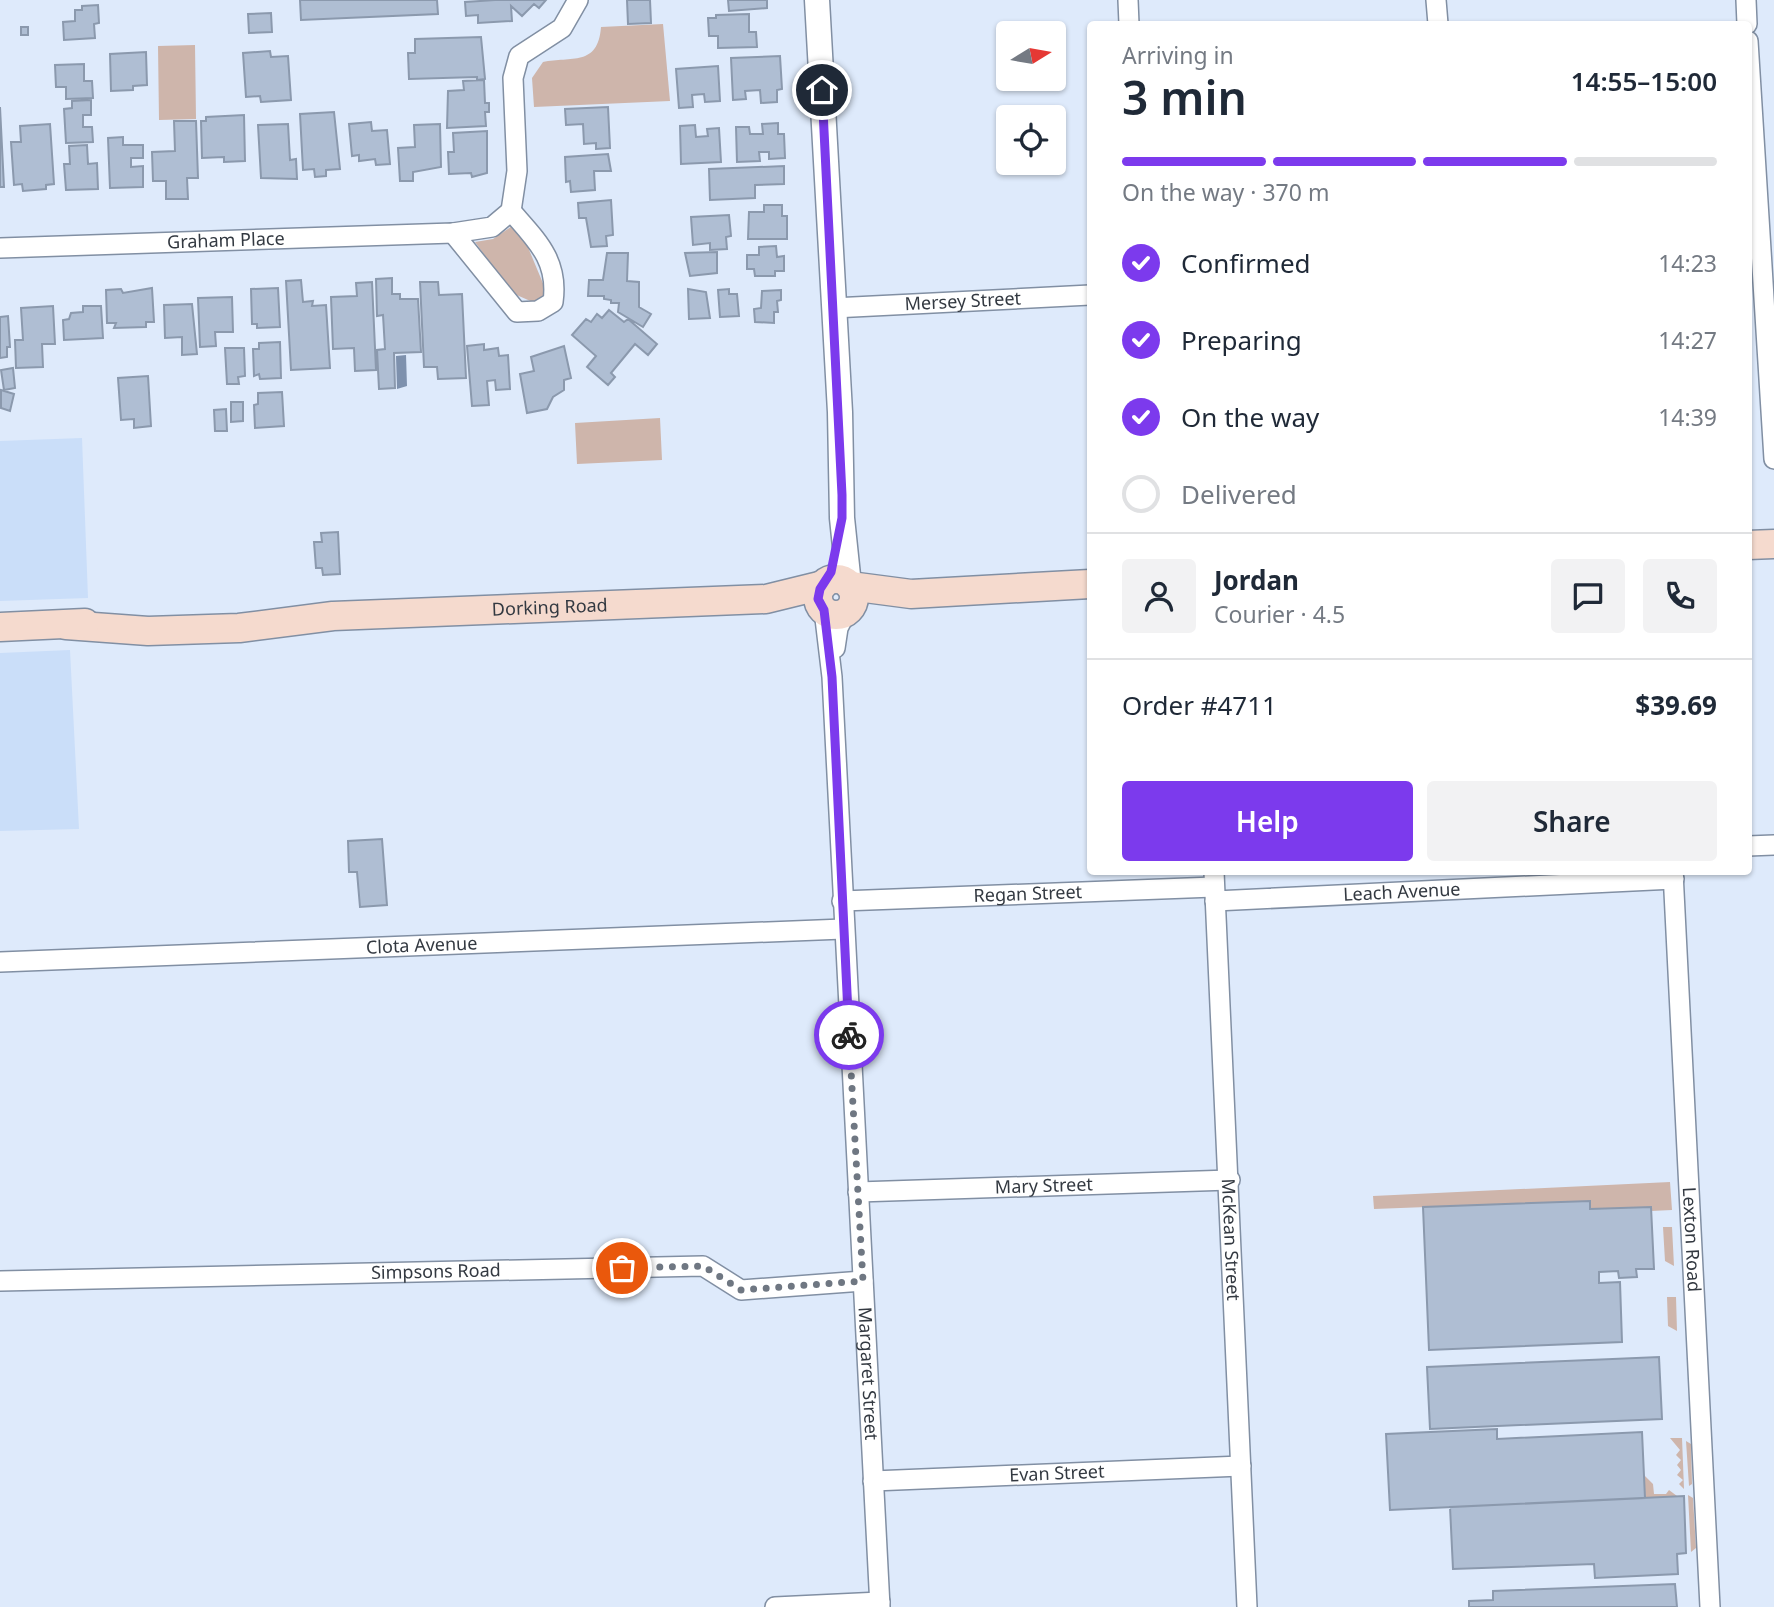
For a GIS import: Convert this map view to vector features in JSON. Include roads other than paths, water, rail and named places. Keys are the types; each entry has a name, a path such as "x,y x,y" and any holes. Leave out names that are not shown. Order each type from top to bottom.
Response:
{"main road":[{"path":"1752,545 1774,544"},
{"path":"1752,560 1774,559"},
{"name":"Dorking Road","path":"0,627 66,625 148,631 215,620 1083,586"}],"street":[{"path":"453,233 517,312 538,311 553,302 556,281 541,246 511,211 517,171 513,78 519,56 549,40 562,28 578,0"},
{"path":"817,0 840,412 842,518 836,597"},
{"path":"1128,0 1129,21"},
{"path":"1436,0 1438,21"},
{"path":"1746,0 1747,21"},
{"path":"1752,111 1774,459"},
{"name":"Graham Place","path":"0,248 453,233 492,227 511,211"},
{"name":"Mersey Street","path":"833,308 1087,295"},
{"name":"Margaret Street","path":"836,597 832,677 880,1605"},
{"path":"1752,846 1774,845"},
{"name":"Leach Avenue","path":"1214,887 1674,875"},
{"name":"Lexton Road","path":"1674,875 1710,1607"},
{"name":"Regan Street","path":"842,901 1214,887"},
{"name":"McKean Street","path":"1214,887 1230,1181 1247,1607"},
{"name":"Clota Avenue","path":"0,962 843,929"},
{"name":"Mary Street","path":"858,1192 1230,1181"},
{"name":"Simpsons Road","path":"0,1281 703,1266 741,1290 863,1281"},
{"name":"Evan Street","path":"873,1481 1241,1466"},
{"path":"775,1607 880,1605"}]}
